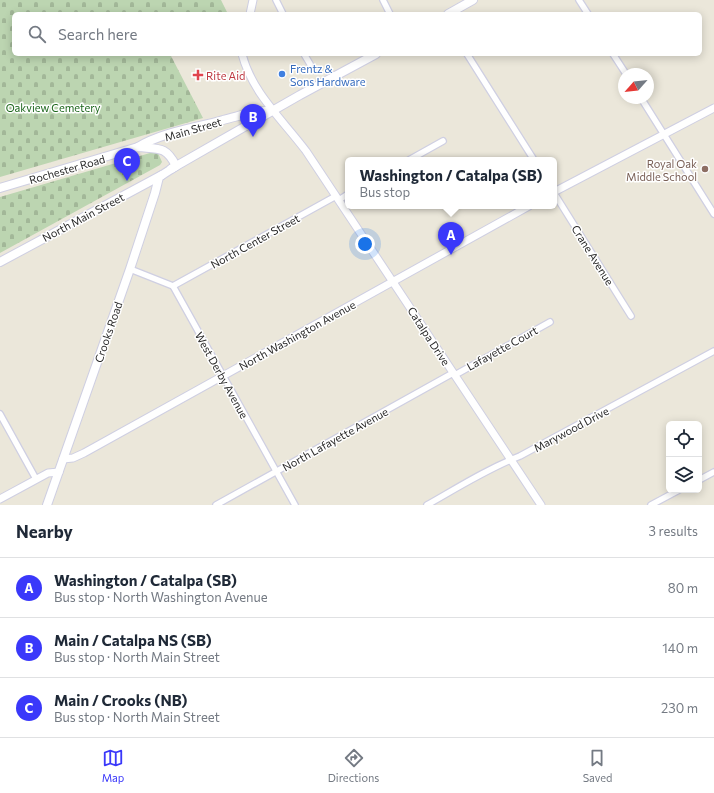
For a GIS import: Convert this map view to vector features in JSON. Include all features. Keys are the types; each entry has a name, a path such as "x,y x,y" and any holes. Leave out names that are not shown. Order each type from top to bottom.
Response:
{"main road":[{"path":"452,12 473,0"},
{"path":"159,176 372,56"},
{"name":"Main Street","path":"138,147 147,142 188,129 255,111 273,111"},
{"name":"Rochester Road","path":"0,188 138,147 161,149 169,154 176,166"},
{"name":"North Main Street","path":"0,262 159,176"},
{"name":"Crooks Road","path":"47,505 130,269 155,193 159,176"}],"street":[{"path":"250,12 253,0"},
{"path":"276,0 282,12"},
{"path":"383,0 389,12"},
{"path":"579,0 587,12"},
{"name":"Catalpa Drive","path":"242,56 245,66 259,92 316,166 541,505"},
{"path":"305,56 310,64"},
{"path":"468,56 532,157"},
{"path":"614,56 622,68"},
{"path":"645,104 714,214"},
{"path":"557,190 714,108"},
{"path":"414,157 443,141"},
{"name":"North Center Street","path":"173,286 345,195"},
{"name":"Crane Avenue","path":"557,197 632,316"},
{"name":"North Washington Avenue","path":"63,459 74,458 84,453 524,209"},
{"path":"130,269 173,286"},
{"name":"West Derby Avenue","path":"173,286 295,505"},
{"name":"Lafayette Court","path":"454,374 550,322"},
{"name":"Marywood Drive","path":"427,505 485,472 520,456 714,351"},
{"name":"North Lafayette Avenue","path":"216,505 454,374"},
{"path":"0,414 36,479"},
{"path":"0,499 48,473 59,472"},
{"path":"702,478 714,472"},
{"path":"651,505 674,493"}],"green space":[{"name":"Oakview Cemetery","path":"0,0 221,0 227,12 12,12 12,56 171,56 203,118 0,177"},
{"path":"150,153 158,153 162,162 160,165 0,253 0,197"}],"place":[{"name":"Frentz & Sons Hardware","path":"282,74"},
{"name":"Rite Aid","path":"198,75"},
{"name":"Main / Catalpa NS (SB)","path":"253,137"},
{"name":"Royal Oak Middle School","path":"705,169"},
{"name":"Main / Crooks (NB)","path":"127,181"},
{"name":"Washington / Catalpa (SB)","path":"451,255"}]}
